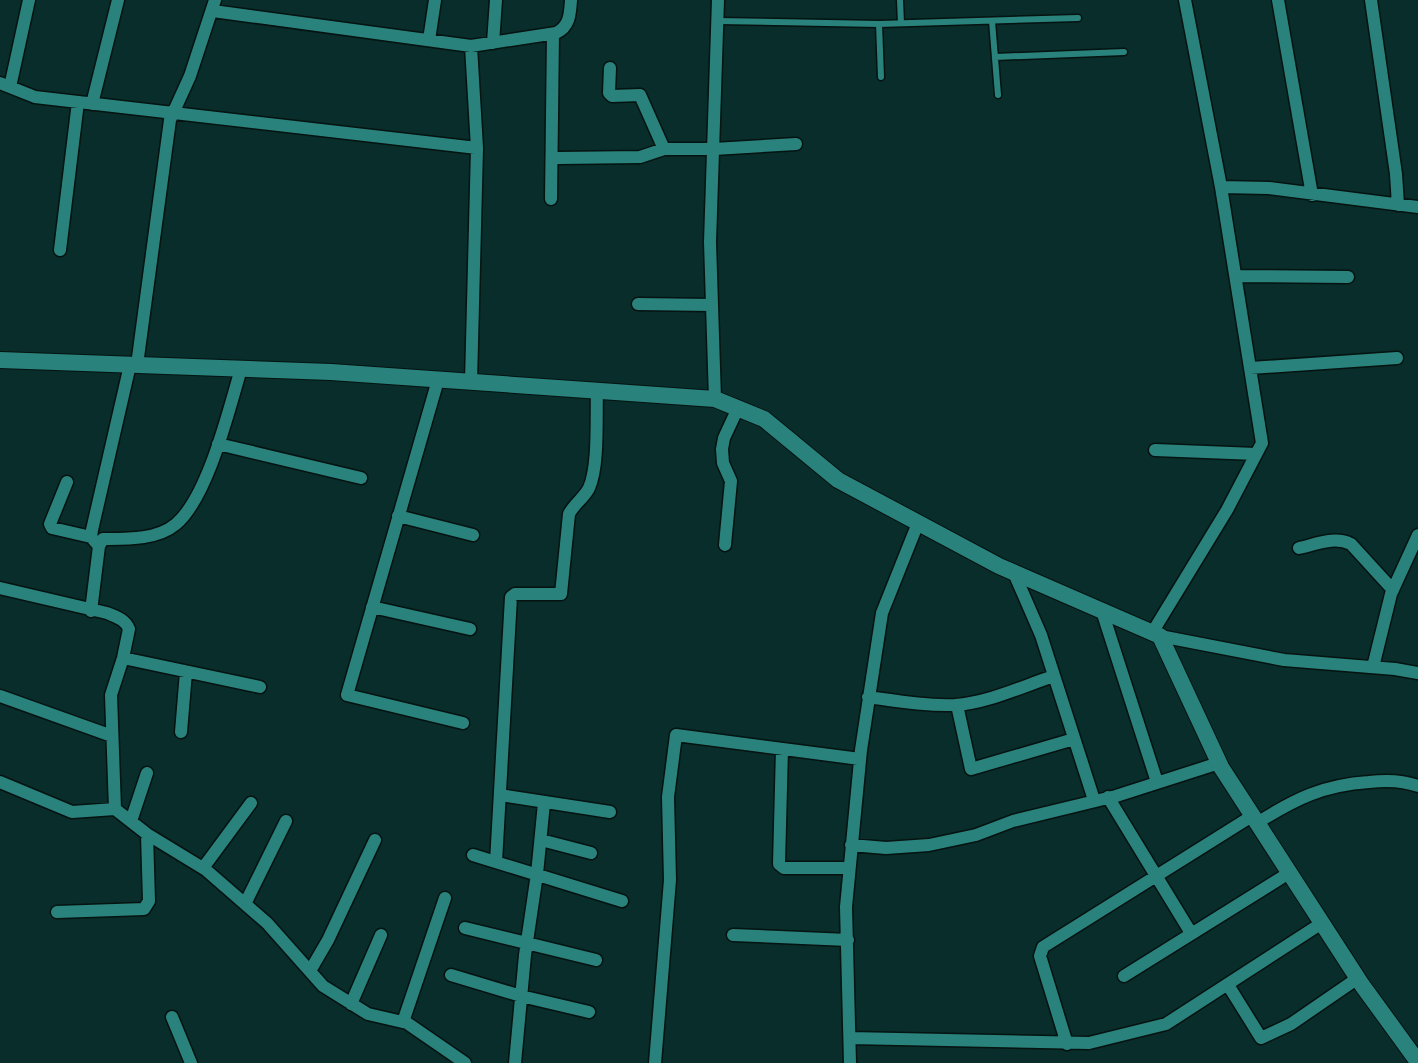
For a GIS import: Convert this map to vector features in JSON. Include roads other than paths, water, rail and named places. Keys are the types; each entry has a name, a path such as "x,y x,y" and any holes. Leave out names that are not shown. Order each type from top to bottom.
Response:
{"street":[{"path":"29,0 5,85 35,97 172,115 477,148"},
{"path":"92,104 118,0"},
{"path":"429,40 435,0"},
{"path":"493,43 496,0"},
{"path":"91,611 95,542 133,365 172,115 180,102 214,6 471,46 553,34 562,30 569,21 571,0"},
{"path":"715,399 710,242 718,0"},
{"path":"1156,635 1262,443 1221,187 1185,0"},
{"path":"1278,0 1312,195"},
{"path":"1371,0 1398,205"},
{"path":"551,199 553,34"},
{"path":"471,46 477,148 471,382"},
{"path":"610,68 609,93 612,96 640,95 644,99 664,149"},
{"path":"60,250 78,102"},
{"path":"558,158 640,157 664,149 796,144"},
{"path":"1221,187 1269,188 1418,207"},
{"path":"1236,276 1348,277"},
{"path":"638,304 712,305"},
{"path":"1250,368 1397,358"},
{"path":"0,360 241,369 715,399 764,419 838,480 918,523 1014,573 1156,635 1284,660 1418,673"},
{"path":"67,482 50,524 52,528 95,542 160,533 176,525 211,465 241,369"},
{"path":"438,380 347,695 463,723"},
{"path":"496,862 512,597 515,594 561,594 569,514 587,492 594,476 597,391"},
{"path":"725,545 731,481 723,463 722,449 724,438 738,408"},
{"path":"218,444 361,478"},
{"path":"1155,450 1256,454"},
{"path":"398,516 473,535"},
{"path":"850,1063 846,907 860,759 882,613 918,523"},
{"path":"1373,667 1393,590 1418,535"},
{"path":"1299,548 1335,539 1344,540 1351,544 1393,590"},
{"path":"1014,573 1041,635 1094,800"},
{"path":"0,588 119,618 128,625 123,658 111,695 116,808 147,834 203,868 245,904 267,923 323,986 368,1014 403,1022 465,1063"},
{"path":"372,607 470,629"},
{"path":"1102,611 1157,782"},
{"path":"1156,635 1219,763 1358,978 1418,1062"},
{"path":"123,658 260,687"},
{"path":"181,732 187,672"},
{"path":"868,697 922,704 957,705 1054,676"},
{"path":"0,696 112,736"},
{"path":"957,705 971,769 1074,740"},
{"path":"655,1063 670,880 668,797 676,735 860,759"},
{"path":"782,749 779,864 784,868 849,868"},
{"path":"851,845 886,848 929,845 976,835 1013,821 1108,797 1219,763"},
{"path":"131,821 147,773"},
{"path":"1067,1044 1040,956 1044,947 1255,819 1314,791 1337,785 1384,780 1408,782 1418,786"},
{"path":"0,782 72,813 116,808"},
{"path":"500,795 610,812"},
{"path":"1108,797 1192,933"},
{"path":"203,868 251,803"},
{"path":"515,1063 526,944 544,803"},
{"path":"245,904 286,821"},
{"path":"57,912 144,908 149,901 147,834"},
{"path":"310,971 328,940 375,840"},
{"path":"541,840 592,853"},
{"path":"473,855 622,901"},
{"path":"1124,976 1289,873"},
{"path":"403,1022 445,898"},
{"path":"850,1038 1089,1043 1166,1024 1322,923"},
{"path":"465,928 596,960"},
{"path":"351,1004 381,935"},
{"path":"733,935 848,940"},
{"path":"452,975 521,996 589,1012"},
{"path":"1228,985 1261,1038 1291,1024 1358,978"},
{"path":"172,1017 191,1063"}],"lane":[{"path":"900,0 901,23"},
{"path":"718,21 879,24 1078,18"},
{"path":"992,21 998,95"},
{"path":"879,24 881,77"},
{"path":"995,57 1124,52"}]}
